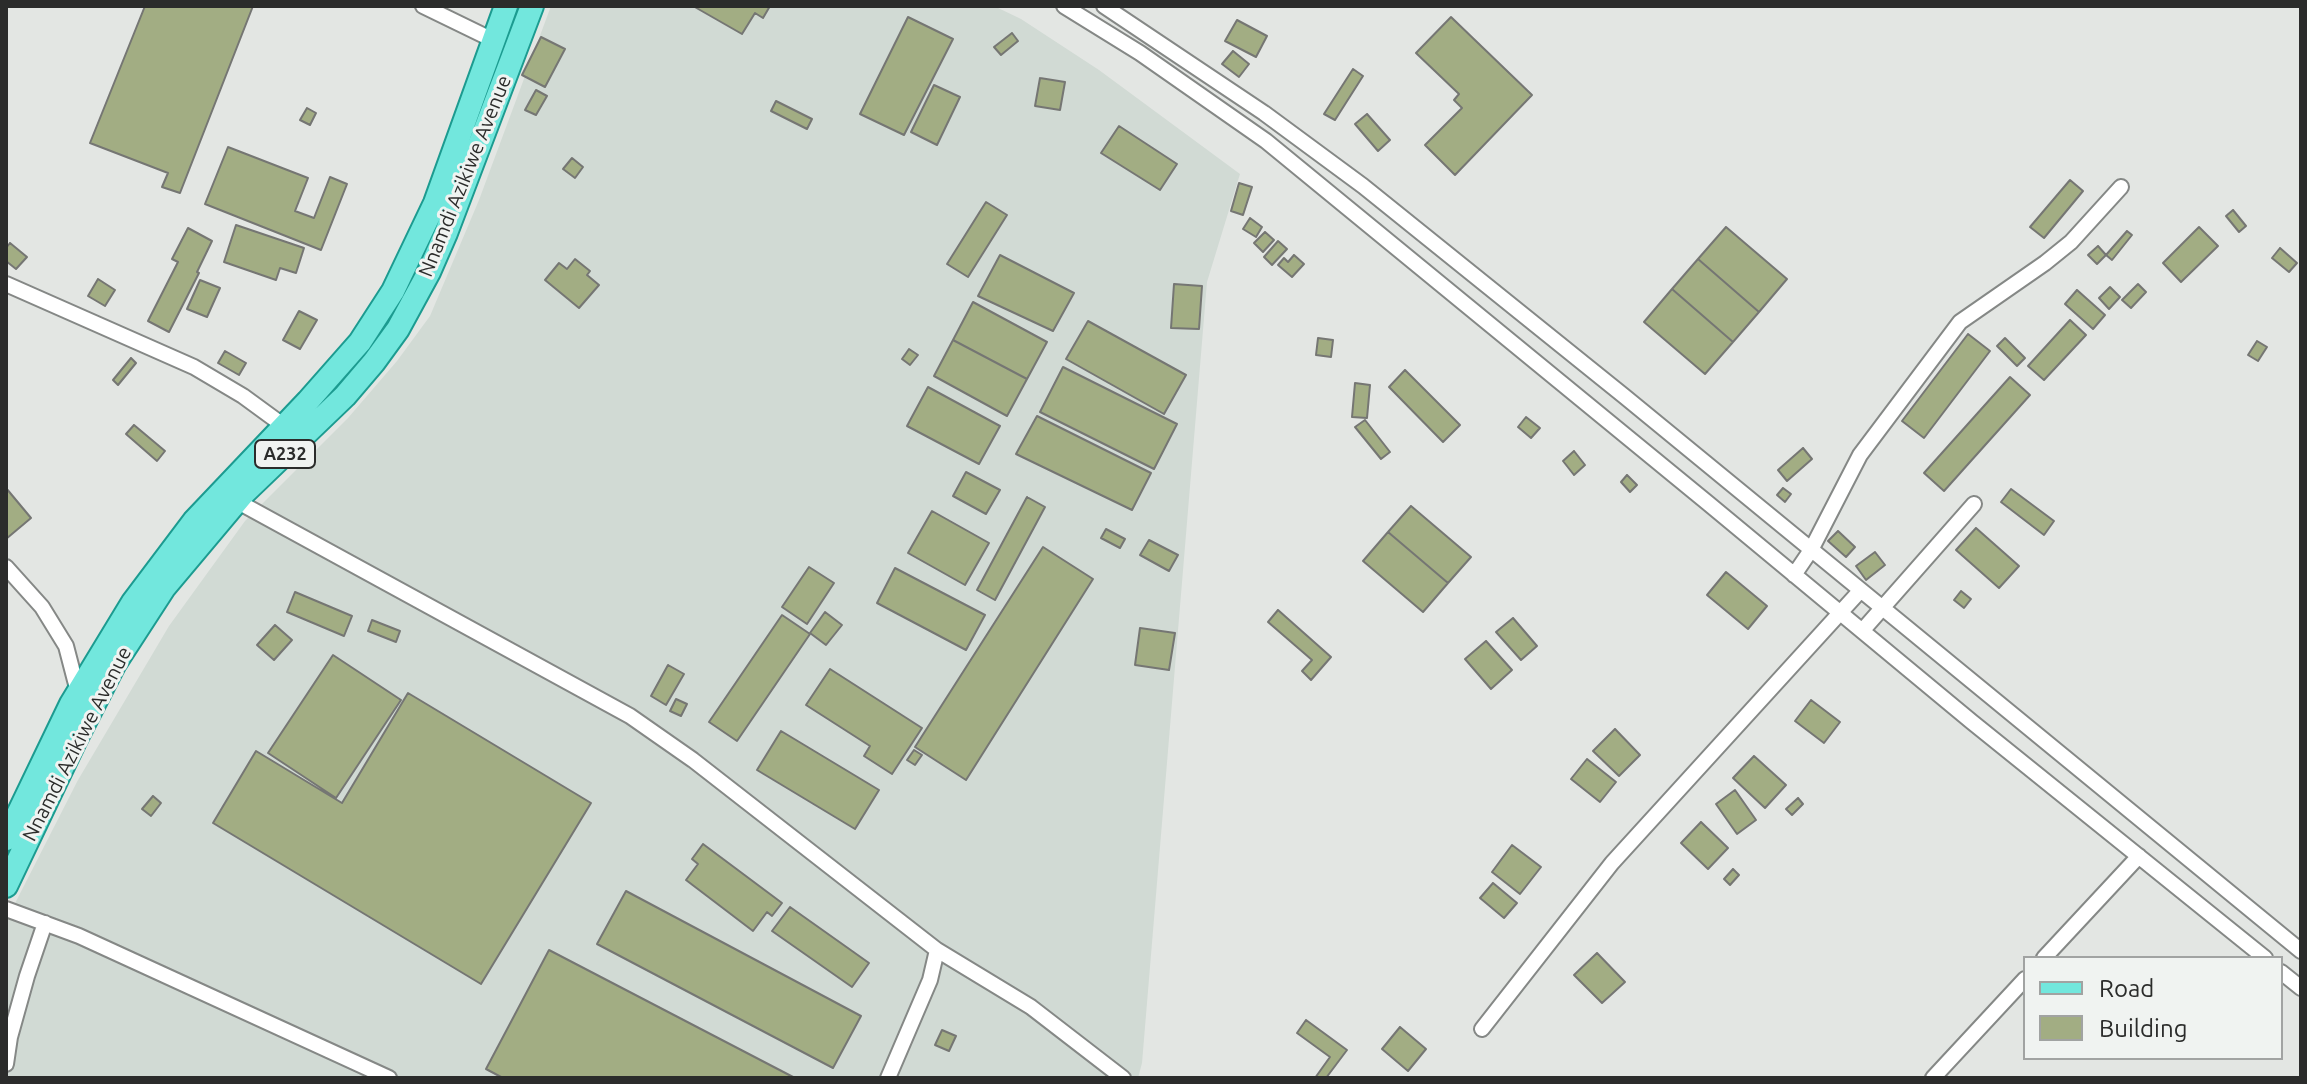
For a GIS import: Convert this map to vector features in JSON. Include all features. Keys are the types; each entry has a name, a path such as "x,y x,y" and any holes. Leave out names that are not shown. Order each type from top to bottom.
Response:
{"main road":[{"name":"Nnamdi Azikiwe Avenue","path":"6,886 114,665 164,588 228,497 284,426 360,342 393,291 435,203 506,6"},
{"name":"Nnamdi Azikiwe Avenue","path":"6,839 78,692 133,602 194,521 228,497 345,396 398,329 446,233 532,6"}],"street":[{"path":"423,6 495,41"},
{"path":"1064,6 1140,53 1266,141 2263,956"},
{"path":"1104,6 1252,105 1353,178 2301,951"},
{"path":"1794,575 1811,550 1860,455 1960,322 2071,242 2121,187"},
{"path":"6,284 194,367 243,396 284,426"},
{"path":"228,497 630,716 693,760 937,950 1031,1007 1123,1078"},
{"path":"1862,631 1974,504"},
{"path":"6,567 42,607 66,646 78,692"},
{"path":"1482,1029 1612,863 1860,591"},
{"path":"2046,956 2139,856"},
{"path":"6,909 79,936 389,1078"},
{"path":"6,1064 10,1037 45,923"},
{"path":"888,1078 930,980 937,950"},
{"path":"2283,974 2301,988"},
{"path":"1933,1078 2023,981"}],"shaded area":[{"path":"551,6 994,6 1021,19 1099,70 1240,174 1207,282 1142,1063 1138,1078 6,1078 6,921 78,780 169,626 245,521 348,418 397,361 430,316 479,200"}],"building":[{"path":"145,6 253,6 180,193 162,187 168,173 90,143"},
{"path":"693,6 770,6 763,18 755,13 742,34"},
{"path":"908,17 953,39 904,135 860,114"},
{"path":"1451,17 1532,95 1455,175 1425,145 1462,108 1454,100 1459,94 1416,53"},
{"path":"1237,20 1267,36 1256,57 1225,41"},
{"path":"1012,33 1018,41 1001,55 994,47"},
{"path":"541,37 565,49 545,87 522,75"},
{"path":"1233,51 1249,64 1239,77 1222,64"},
{"path":"1353,69 1363,76 1335,120 1324,114"},
{"path":"1040,78 1065,82 1060,110 1035,106"},
{"path":"934,85 960,97 937,145 911,132"},
{"path":"536,90 547,96 536,115 525,110"},
{"path":"776,101 812,119 807,129 771,111"},
{"path":"307,108 316,113 310,125 300,120"},
{"path":"1367,114 1390,140 1378,151 1355,124"},
{"path":"1119,126 1177,164 1160,190 1101,153"},
{"path":"228,147 308,178 295,211 314,218 330,177 347,184 321,250 205,204"},
{"path":"572,158 583,167 575,178 563,169"},
{"path":"2070,180 2083,191 2044,238 2030,227"},
{"path":"1239,183 1252,187 1243,215 1231,211"},
{"path":"986,202 1007,215 968,277 947,264"},
{"path":"2233,210 2246,226 2239,232 2226,216"},
{"path":"1250,218 1262,227 1256,237 1243,229"},
{"path":"236,225 304,248 296,273 280,268 276,280 224,262"},
{"path":"1726,227 1787,279 1759,312 1698,259"},
{"path":"2199,227 2218,246 2181,282 2163,263"},
{"path":"188,228 212,241 169,332 148,321 178,262 172,259"},
{"path":"2127,231 2132,235 2112,260 2106,255"},
{"path":"1265,232 1274,240 1263,252 1254,243"},
{"path":"1278,241 1287,249 1272,265 1264,257"},
{"path":"10,243 27,257 16,269 6,261 6,248"},
{"path":"2098,246 2106,255 2097,264 2088,255"},
{"path":"2280,248 2297,263 2289,272 2272,258"},
{"path":"1000,255 1074,293 1053,331 978,296"},
{"path":"1294,255 1304,264 1292,277 1278,265 1284,258 1288,262"},
{"path":"575,259 590,271 587,275 599,285 579,308 545,280 559,263 567,269"},
{"path":"1698,259 1759,312 1733,342 1672,289"},
{"path":"98,279 115,290 105,306 88,296"},
{"path":"200,280 220,288 207,317 187,309"},
{"path":"1174,284 1202,286 1199,329 1171,328"},
{"path":"2138,284 2146,292 2131,308 2122,300"},
{"path":"2110,287 2120,297 2109,309 2099,298"},
{"path":"1672,289 1733,342 1705,374 1644,322"},
{"path":"2077,290 2105,315 2093,329 2065,304"},
{"path":"973,302 1047,342 1027,379 953,340"},
{"path":"299,311 317,320 300,349 283,340"},
{"path":"2070,320 2086,335 2044,380 2028,366"},
{"path":"1088,321 1186,375 1164,414 1066,359"},
{"path":"1968,334 1990,351 1924,438 1902,421"},
{"path":"1318,338 1333,340 1331,357 1316,355"},
{"path":"2005,338 2025,358 2017,366 1997,346"},
{"path":"953,340 1027,379 1007,416 934,376"},
{"path":"2257,341 2267,347 2258,361 2248,355"},
{"path":"909,349 918,355 910,365 902,359"},
{"path":"225,351 246,363 239,375 218,363"},
{"path":"131,358 136,363 118,385 113,380"},
{"path":"1063,367 1177,424 1154,469 1040,412"},
{"path":"1405,370 1460,425 1443,442 1389,387"},
{"path":"2010,377 2030,395 1944,491 1924,473"},
{"path":"1355,383 1370,385 1367,418 1352,417"},
{"path":"928,387 1000,426 979,464 907,426"},
{"path":"1037,416 1151,473 1132,510 1016,454"},
{"path":"1526,417 1540,428 1531,438 1518,427"},
{"path":"1365,420 1390,452 1381,459 1355,427"},
{"path":"134,425 165,451 157,461 126,434"},
{"path":"1803,448 1812,459 1787,481 1778,470"},
{"path":"1574,451 1585,465 1574,475 1563,461"},
{"path":"966,472 1000,490 986,514 953,496"},
{"path":"1627,475 1637,485 1630,492 1621,482"},
{"path":"6,488 31,518 6,539"},
{"path":"1783,488 1791,494 1785,502 1777,495"},
{"path":"2011,489 2054,521 2044,535 2001,502"},
{"path":"1027,497 1045,507 995,600 977,590"},
{"path":"1411,506 1471,557 1448,583 1388,532"},
{"path":"932,511 989,543 965,585 908,553"},
{"path":"1976,528 2019,566 1999,588 1956,550"},
{"path":"1106,529 1125,539 1120,548 1101,538"},
{"path":"1838,531 1855,547 1846,557 1828,541"},
{"path":"1388,532 1448,583 1423,612 1363,561"},
{"path":"1149,540 1178,555 1169,571 1140,555"},
{"path":"1043,547 1093,579 966,780 915,747"},
{"path":"1875,552 1885,565 1866,580 1856,566"},
{"path":"809,567 834,583 807,624 782,607"},
{"path":"895,568 985,615 966,650 877,603"},
{"path":"1726,572 1767,606 1748,629 1707,595"},
{"path":"1961,591 1971,599 1964,608 1954,600"},
{"path":"295,592 352,616 344,636 287,612"},
{"path":"1278,610 1331,657 1311,680 1302,671 1312,660 1268,622"},
{"path":"825,612 842,625 826,645 810,633"},
{"path":"782,615 810,634 737,741 709,722"},
{"path":"1513,618 1537,646 1521,660 1496,632"},
{"path":"372,620 400,631 396,642 368,631"},
{"path":"275,625 292,640 274,660 257,645"},
{"path":"1140,628 1175,633 1169,670 1135,665"},
{"path":"1486,641 1512,670 1491,689 1465,659"},
{"path":"333,655 401,700 336,798 268,753"},
{"path":"668,665 684,674 666,705 651,696"},
{"path":"830,669 922,728 892,774 864,756 870,746 806,705"},
{"path":"408,693 591,803 481,984 213,823 256,751 342,803"},
{"path":"676,699 687,704 681,716 670,711"},
{"path":"1811,700 1840,722 1824,743 1795,721"},
{"path":"1615,729 1640,755 1619,776 1593,751"},
{"path":"781,731 879,790 855,829 757,770"},
{"path":"914,750 922,755 915,765 907,760"},
{"path":"1754,756 1786,785 1765,808 1733,778"},
{"path":"1587,759 1616,782 1600,802 1571,779"},
{"path":"1735,790 1756,820 1737,834 1716,804"},
{"path":"153,796 161,803 151,816 142,809"},
{"path":"1798,798 1803,804 1792,815 1786,809"},
{"path":"1701,822 1728,848 1708,869 1681,843"},
{"path":"703,844 782,903 772,916 767,912 753,931 686,880 698,864 692,859"},
{"path":"1512,845 1541,867 1520,894 1492,872"},
{"path":"1733,869 1739,875 1730,885 1724,879"},
{"path":"1493,883 1517,903 1504,918 1480,898"},
{"path":"626,891 861,1016 833,1068 597,944"},
{"path":"790,907 869,963 852,987 772,931"},
{"path":"549,950 795,1078 503,1078 486,1069"},
{"path":"1597,953 1625,982 1602,1003 1574,975"},
{"path":"1306,1020 1347,1050 1326,1078 1315,1078 1330,1057 1297,1033"},
{"path":"1400,1027 1426,1049 1408,1071 1382,1049"},
{"path":"942,1030 956,1036 949,1051 935,1045"}]}
